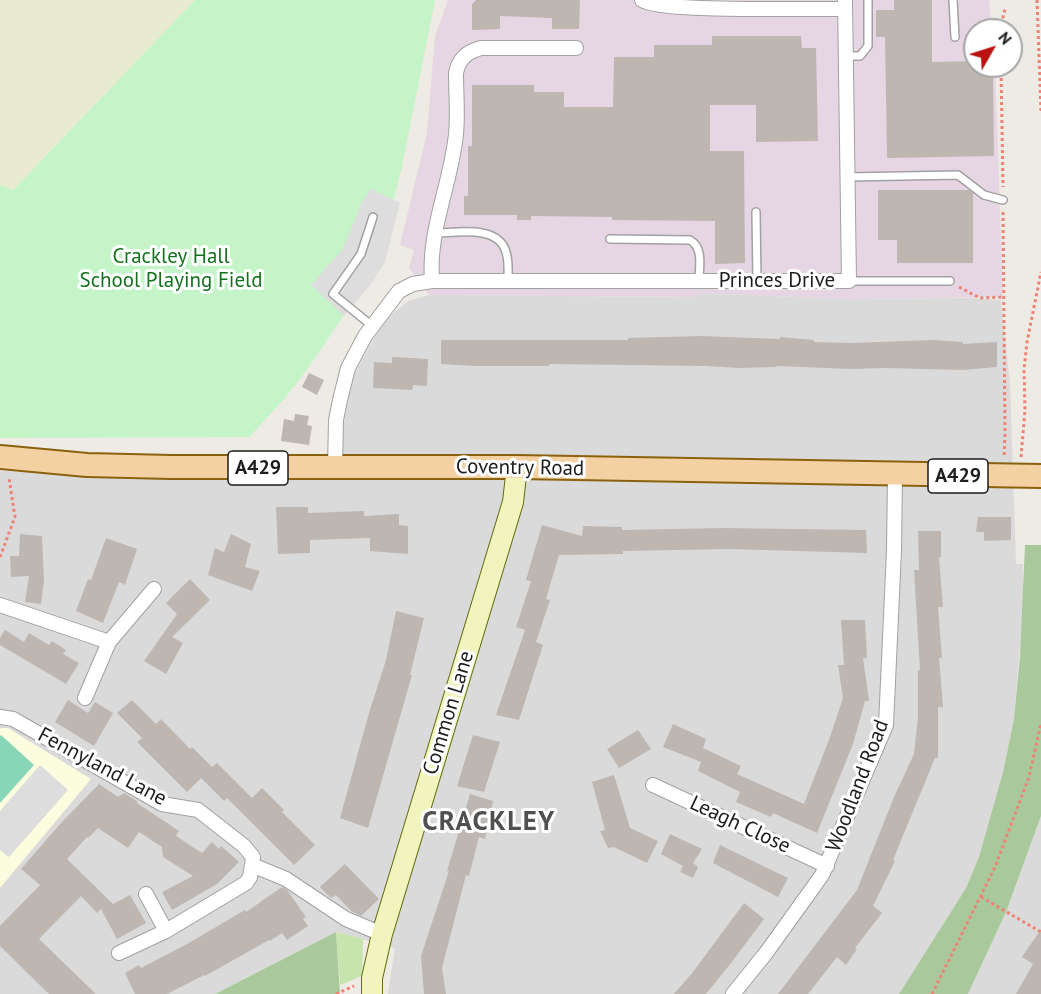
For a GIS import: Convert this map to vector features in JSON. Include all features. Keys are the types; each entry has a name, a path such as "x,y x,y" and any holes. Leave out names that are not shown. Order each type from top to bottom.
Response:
{"main road":[{"name":"Coventry Road","path":"2,462 335,468 517,467 1022,476"}],"street":[{"name":"Princes Drive","path":"335,468 336,420 348,368 371,326 399,291 413,284 432,281 849,281 845,4 652,5 642,0"},
{"path":"432,281 430,261 434,233 456,133 458,64 472,50 492,47 576,48"},
{"name":"Common Lane","path":"372,994 372,978 382,934 513,502 517,467"},
{"name":"Woodland Road","path":"733,994 766,953 827,866 886,725 895,475"},
{"path":"85,698 109,642 154,590"},
{"path":"0,605 109,642"},
{"name":"Fennyland Lane","path":"0,717 13,719 162,804 198,810 244,846 253,857 252,865"},
{"name":"Leagh Close","path":"653,784 827,866"},
{"path":"119,953 166,931 246,883 250,877 252,865 286,879 346,919 382,934"},
{"path":"146,894 166,931"}],"lane":[{"path":"846,56 860,56 868,46 868,0"},
{"path":"953,0 955,37"},
{"path":"847,177 958,176 984,195 1003,200"},
{"path":"756,212 757,281"},
{"path":"371,326 333,294 361,254 373,217"},
{"path":"434,233 484,233 495,238 506,252 508,281"},
{"path":"610,239 690,240 696,243 699,251 699,281"},
{"path":"849,281 950,281"}],"path":[{"path":"1037,0 1041,111"},
{"path":"1003,18 1005,9"},
{"path":"1001,78 1005,435 1022,476"},
{"path":"1022,476 1020,447 1025,410 1024,370 1027,342 1041,272"},
{"path":"950,281 980,298 1003,297"},
{"path":"0,557 15,518 2,462"},
{"path":"932,994 995,867 1029,777 1041,723"},
{"path":"981,897 1041,932"}],"shaded area":[{"path":"0,0 195,0 12,190 0,185"},
{"path":"448,0 989,0 991,18 963,18 963,78 995,78 1003,297 847,299 698,293 698,297 429,295 409,268 414,250 400,245 427,133 435,36"},
{"path":"371,189 400,203 385,262 371,284 344,316 311,285 342,250 362,202"},
{"path":"698,293 847,299 1001,300 1010,383 1016,564 1023,564 1024,597 1014,719 1003,772 979,857 966,888 899,994 388,994 395,948 336,932 215,994 0,994 0,471 335,477 349,394 356,371 374,338 389,317 408,301 429,295 698,297"},
{"path":"0,728 8,728 91,779 0,888"},
{"path":"40,765 68,790 9,857 0,850 0,811"},
{"path":"1041,816 1041,994 968,994 1006,912"}],"green space":[{"name":"Crackley Hall School Playing Field","path":"195,0 435,0 402,167 381,250 372,273 311,364 286,397 249,437 0,438 0,185 13,190"},
{"path":"1025,545 1041,545 1041,816 1006,912 968,994 899,994 966,888 979,857 1003,772 1014,719 1020,656"},
{"path":"0,736 34,765 0,803"},
{"path":"336,932 363,939 362,976 340,985"},
{"path":"336,932 340,994 215,994"}],"building":[{"path":"476,0 580,0 579,29 552,29 552,18 500,16 500,29 472,30 472,4"},
{"path":"894,0 932,0 932,62 963,61 963,78 993,78 994,156 887,158 885,37 876,37 876,10 894,10"},
{"path":"712,36 801,36 802,48 816,48 818,141 756,142 756,105 710,105 710,151 744,151 745,263 715,264 715,221 531,216 531,220 517,220 517,215 464,215 464,196 468,196 468,146 472,146 472,85 534,85 534,92 564,92 564,107 613,107 614,57 654,57 654,45 712,45"},
{"path":"878,190 969,190 973,193 973,263 897,263 897,240 878,240"},
{"path":"700,336 780,339 780,337 814,340 814,342 851,343 932,340 963,342 963,344 997,342 997,367 963,370 776,366 739,368 441,364 441,340 628,340 628,338"},
{"path":"392,357 428,359 427,386 413,385 412,390 373,388 374,362 392,363"},
{"path":"309,373 324,380 317,395 302,387"},
{"path":"295,414 309,416 307,425 312,426 309,445 281,441 284,419 294,421"},
{"path":"276,507 308,507 308,513 364,511 364,516 399,514 399,525 408,526 408,554 370,551 370,538 310,540 310,553 278,554"},
{"path":"978,517 1011,517 1011,540 984,541 984,532 976,532"},
{"path":"542,525 582,536 583,526 622,527 622,530 723,528 866,530 867,553 729,549 559,555 546,599 550,600 536,642 543,645 519,720 496,715 525,630 516,627 531,581 526,580"},
{"path":"918,531 941,531 941,557 939,557 943,607 938,607 943,707 938,707 938,758 935,758 893,860 895,861 873,906 882,913 855,948 857,949 846,965 837,957 808,994 778,994 857,890 894,797 914,754 918,717 918,670 920,670 914,570 919,570"},
{"path":"20,534 42,536 44,580 41,604 25,602 29,576 11,577 10,556 19,556"},
{"path":"231,534 251,544 245,567 260,571 252,591 208,575 215,548 224,552"},
{"path":"106,538 137,549 125,585 119,582 103,623 76,611 88,579 91,580"},
{"path":"190,579 210,600 172,637 183,643 166,674 144,661 177,614 166,603"},
{"path":"396,611 424,618 410,675 412,675 368,828 340,818 386,660"},
{"path":"841,620 865,620 867,658 863,658 869,701 865,701 853,744 817,833 773,813 771,817 736,802 740,792 698,771 701,762 663,747 673,724 706,739 703,748 741,766 737,774 804,804 843,698 838,665 844,665"},
{"path":"5,630 24,642 29,633 49,645 52,641 66,650 63,654 79,663 66,684 0,645 0,638"},
{"path":"68,700 88,713 95,702 113,713 94,746 55,722"},
{"path":"132,700 156,724 161,719 190,749 192,747 212,767 217,763 252,798 262,788 315,845 294,865 227,798 224,801 201,778 187,792 137,742 142,738 117,713"},
{"path":"638,730 651,749 619,768 607,749"},
{"path":"473,735 500,742 484,792 457,786"},
{"path":"614,775 630,828 658,841 647,863 614,847 608,848 600,831 605,830 592,782"},
{"path":"99,784 118,797 124,793 137,801 179,831 176,836 202,853 212,842 219,849 221,846 239,862 217,884 172,910 162,892 193,876 163,857 162,847 139,832 128,848 98,828 67,859 113,904 130,895 146,923 117,939 101,909 97,913 81,896 39,939 96,994 49,994 0,946 0,926 40,885 21,869"},
{"path":"470,794 493,801 485,839 479,837 469,876 466,875 442,968 446,994 424,994 421,956 449,871 447,871"},
{"path":"670,834 702,849 693,863 698,867 693,878 680,872 683,866 661,854"},
{"path":"720,845 788,878 778,897 713,863"},
{"path":"345,864 379,899 361,916 351,911 336,895 331,898 320,887"},
{"path":"282,887 287,890 306,917 303,919 308,926 287,940 282,933 205,976 167,994 135,994 125,973 139,965 141,968 245,910 246,912"},
{"path":"744,903 764,919 731,963 706,994 674,994 693,972"},
{"path":"1041,929 1041,994 1016,994 1033,964 1022,957"}],"district":[{"name":"CRACKLEY","path":"489,822"}]}
